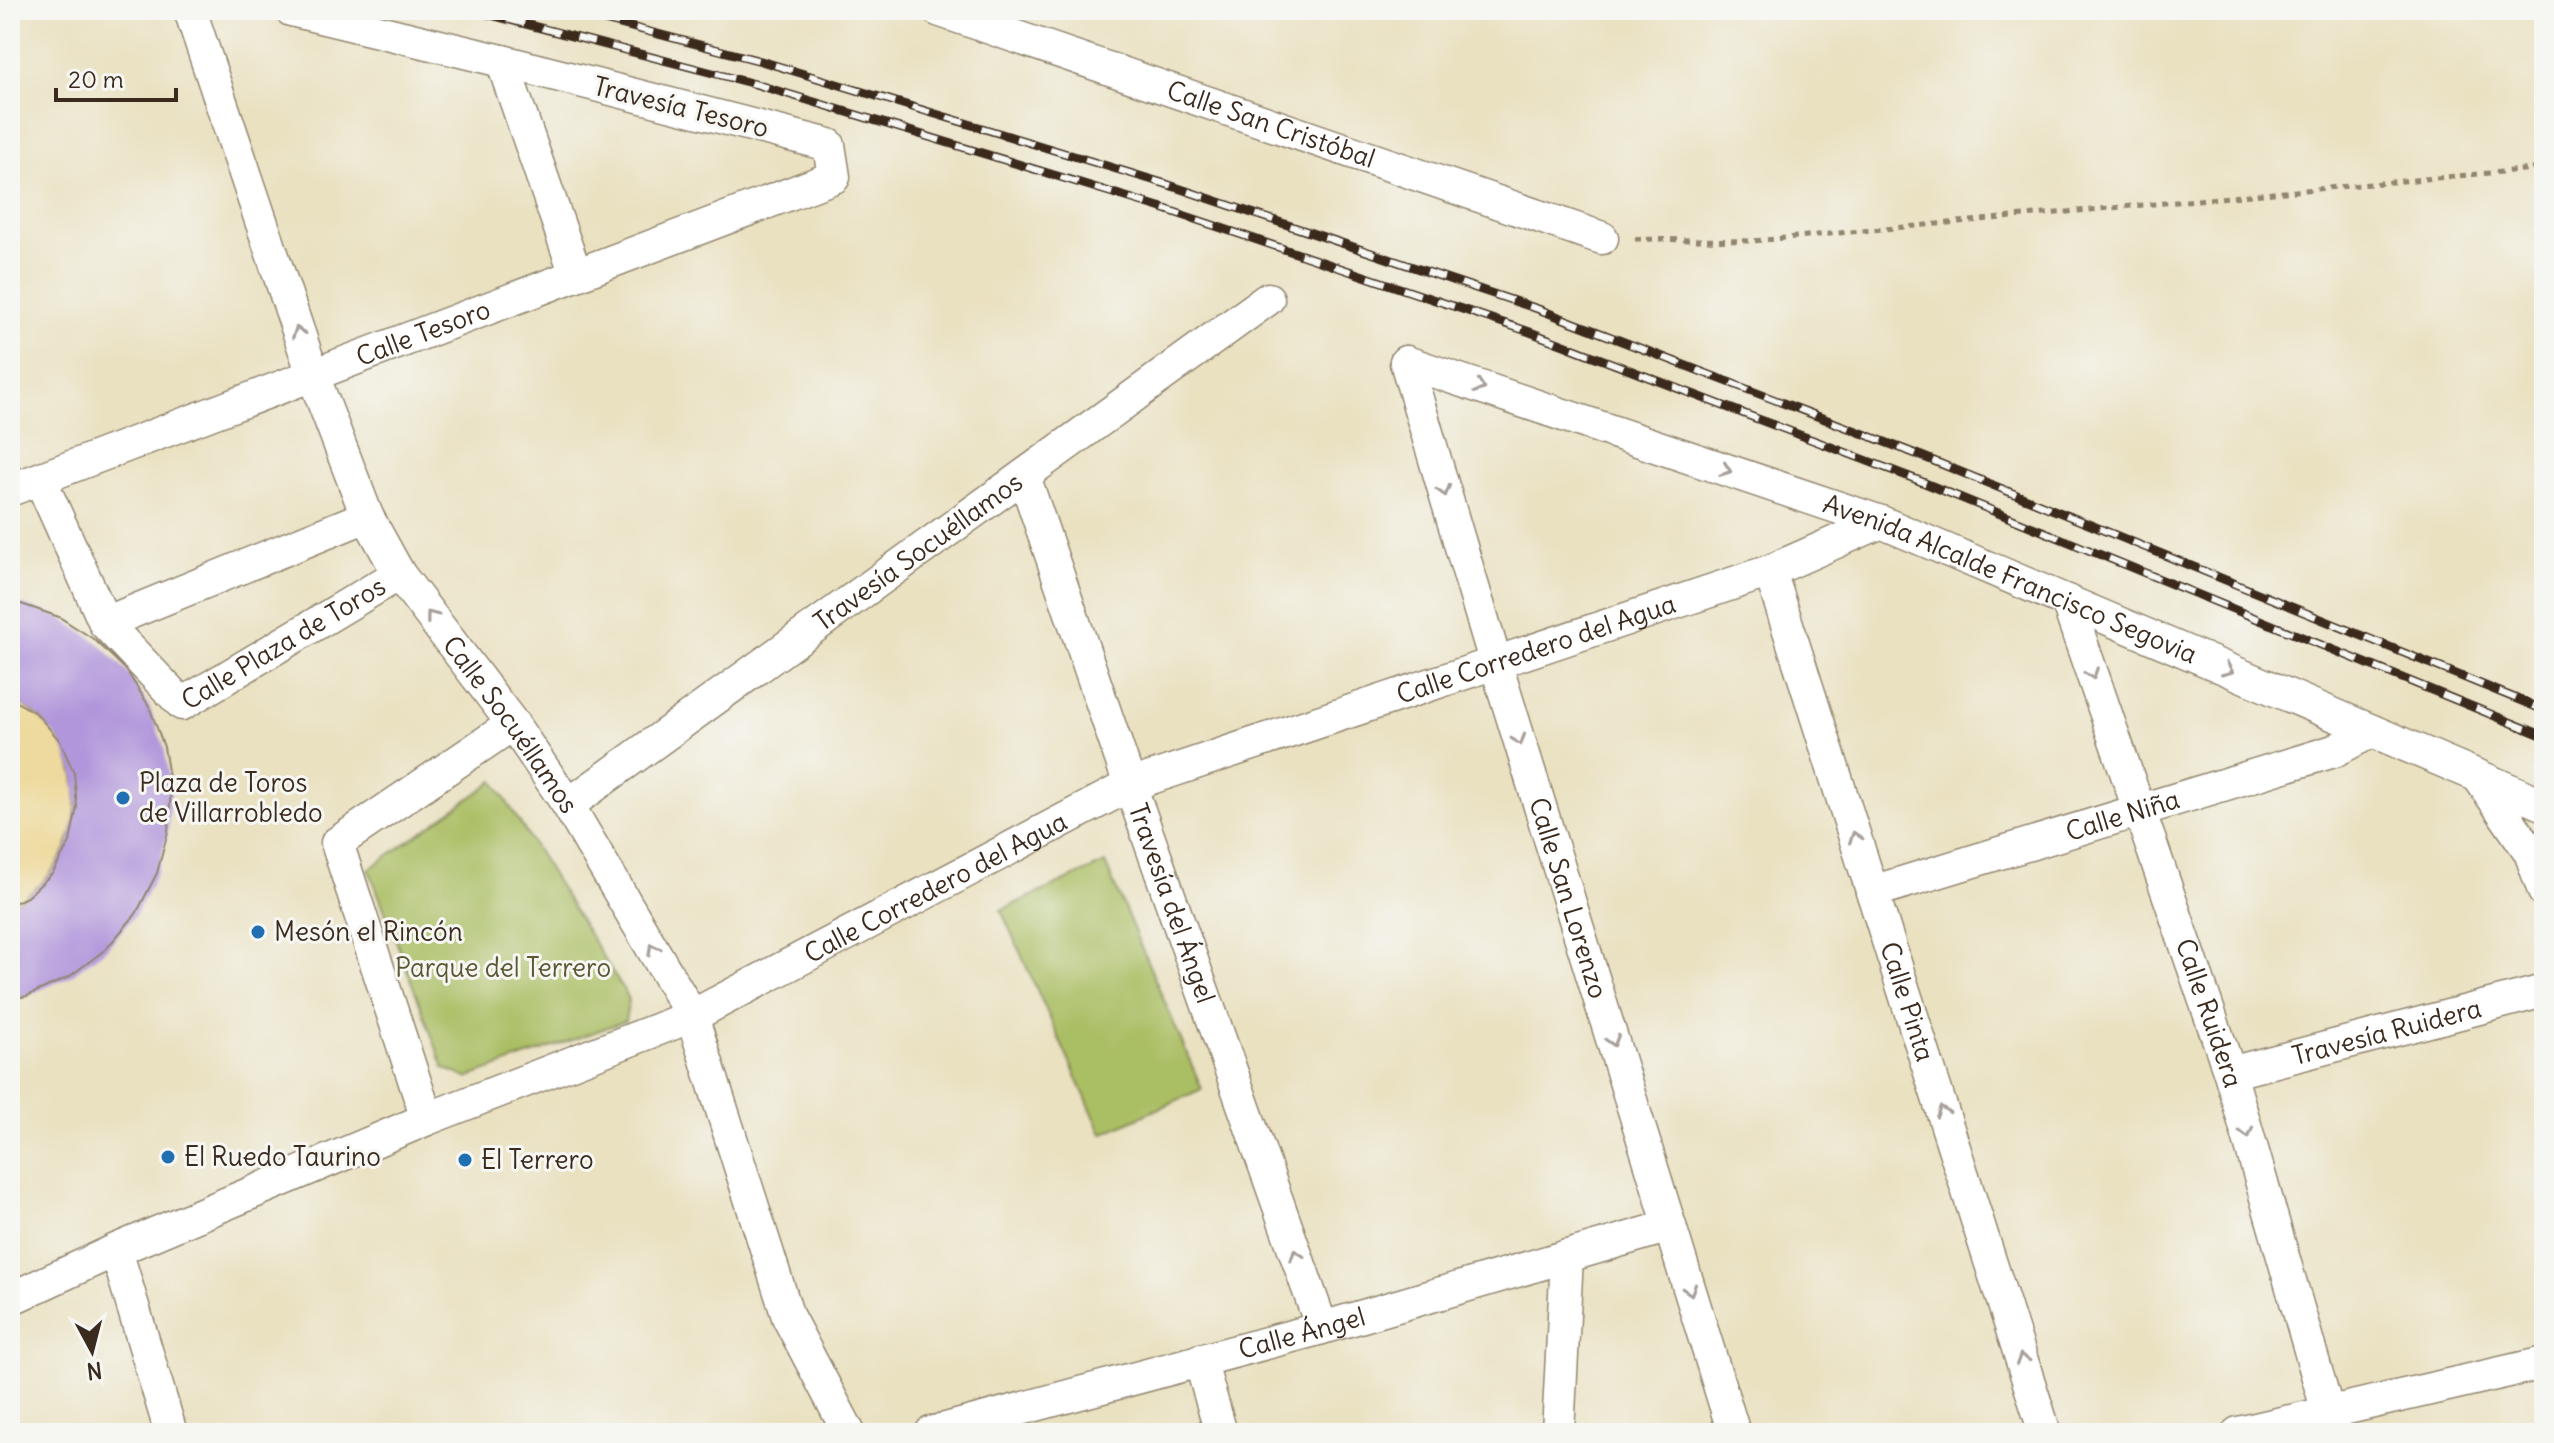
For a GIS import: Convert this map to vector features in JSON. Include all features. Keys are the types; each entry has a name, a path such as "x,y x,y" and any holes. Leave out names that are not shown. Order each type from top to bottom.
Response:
{"street":[{"name":"Calle Socuéllamos","path":"190,10 313,375 367,516 399,574 513,724 568,805 692,1016 788,1317 849,1433"},
{"name":"Travesía Tesoro","path":"291,10 829,145 834,177"},
{"name":"Calle San Cristóbal","path":"938,10 1602,238"},
{"path":"502,61 576,275"},
{"name":"Calle Tesoro","path":"25,484 834,177"},
{"name":"Travesía Socuéllamos","path":"568,805 1268,299"},
{"name":"Avenida Alcalde Francisco Segovia","path":"1406,362 1881,522 2544,805"},
{"name":"Calle San Lorenzo","path":"1406,362 1495,661 1734,1433"},
{"name":"Travesía del Ángel","path":"1024,476 1322,1328"},
{"name":"Calle Plaza de Toros","path":"25,484 105,623 182,704 399,574"},
{"path":"105,623 367,516"},
{"name":"Calle Corredero del Agua","path":"10,1299 116,1250 427,1119 692,1016 1130,785 1770,571 1881,522"},
{"name":"Calle Pinta","path":"1770,571 2045,1433"},
{"name":"Calle Ruidera","path":"2067,601 2230,1073 2331,1423"},
{"path":"427,1119 337,843 513,724"},
{"name":"Calle Niña","path":"1872,892 2334,751 2372,731"},
{"path":"2478,776 2530,852 2544,891"},
{"name":"Travesía Ruidera","path":"2230,1073 2544,991"},
{"name":"Calle Ángel","path":"931,1433 1322,1328 1670,1226"},
{"path":"116,1250 171,1433"},
{"path":"1558,1433 1567,1256"},
{"path":"1200,1360 1221,1433"},
{"path":"2238,1433 2331,1423 2544,1363"}],"path":[{"path":"1602,238 1753,241 2544,168"}],"green space":[{"name":"Parque del Terrero","path":"494,781 629,999 625,1021 467,1078 444,1068 369,869"},
{"path":"1105,863 1202,1089 1102,1134 1001,910"}],"sand":[{"path":"10,698 51,728 71,765 76,789 71,835 62,857 31,892 10,905"}],"building":[{"name":"Plaza de Toros de Villarrobledo","path":"10,600 59,617 95,640 126,670 149,706 164,747 171,789 168,832 157,873 136,914 106,949 69,977 27,996 10,999 10,905 27,897 53,873 70,842 77,807 74,773 60,741 37,714 10,698"}],"railway":[{"path":"472,10 755,84 1159,207 1530,332 1915,479 2544,736"},
{"path":"566,10 761,61 1166,184 1538,309 1924,457 2544,710"}],"place":[{"name":"Plaza de Toros de Villarrobledo","path":"123,798"},
{"name":"Mesón el Rincón","path":"258,932"},
{"name":"El Ruedo Taurino","path":"168,1157"},
{"name":"El Terrero","path":"465,1160"}]}
